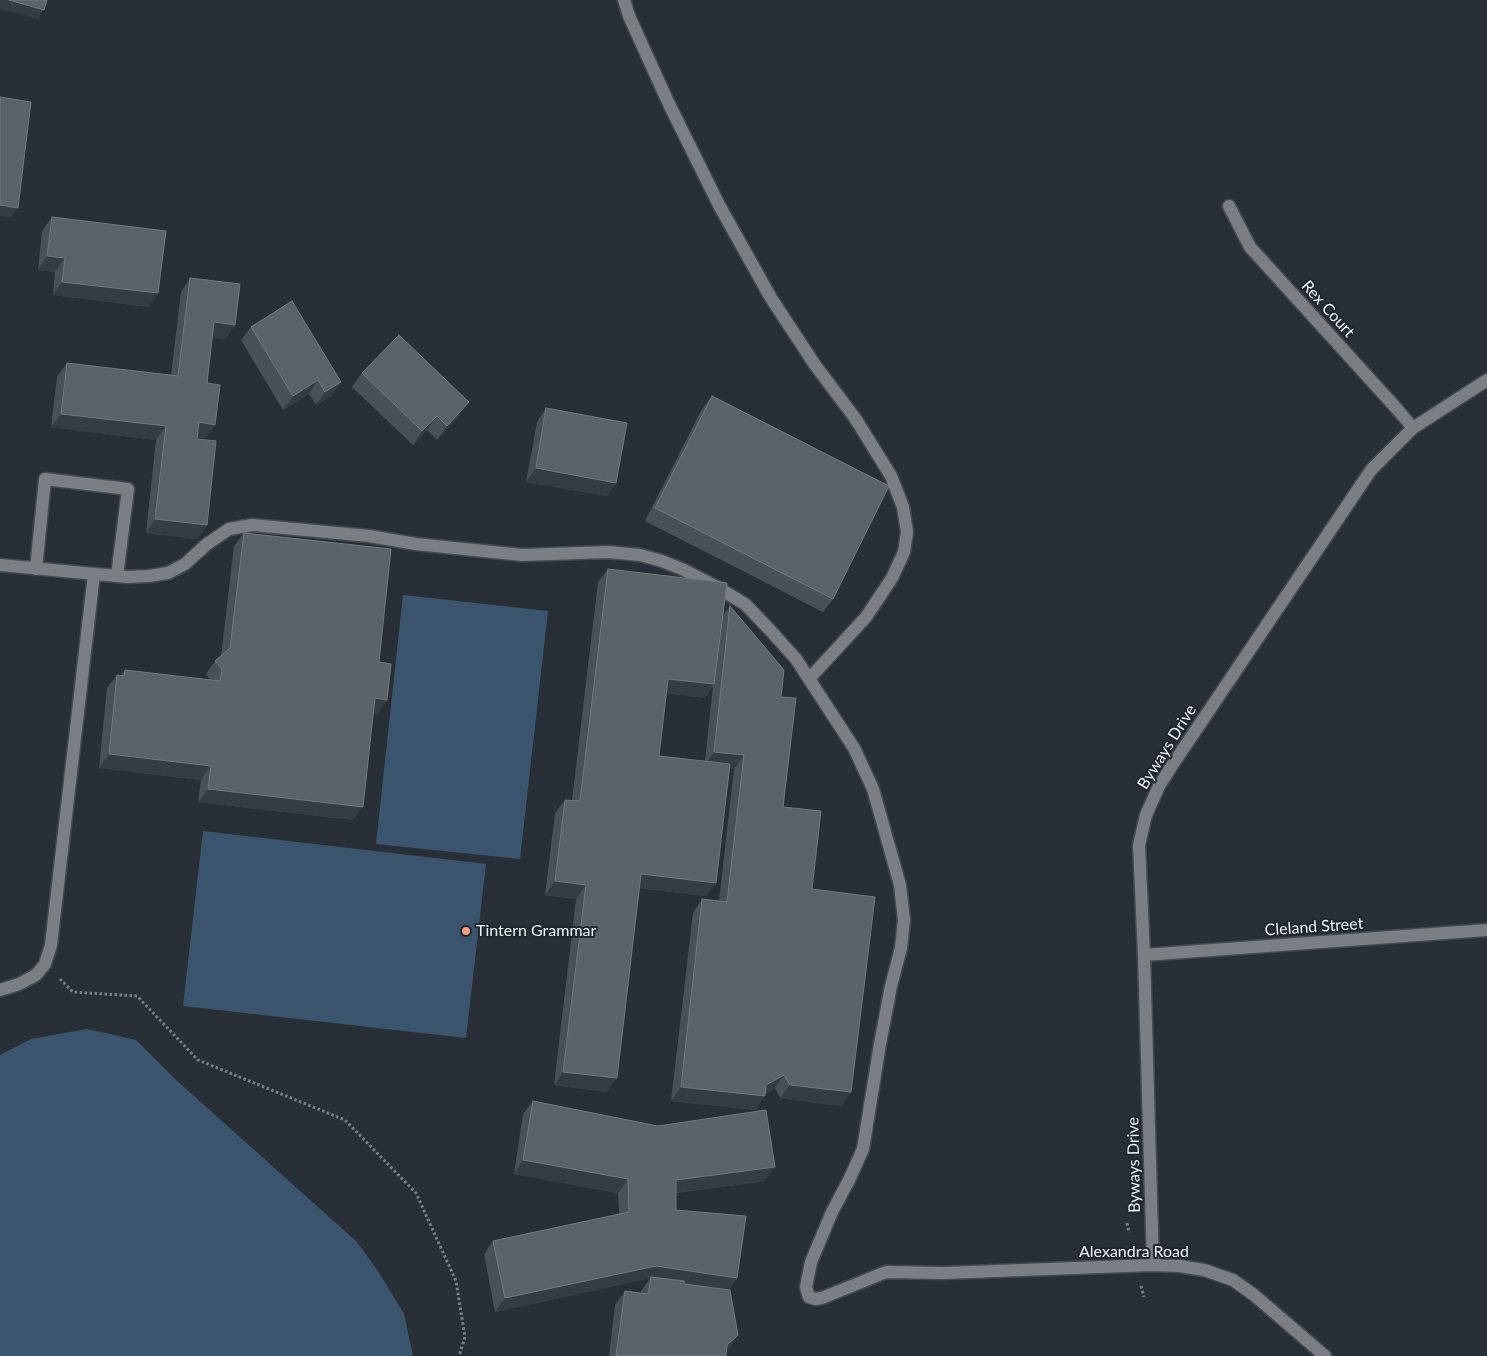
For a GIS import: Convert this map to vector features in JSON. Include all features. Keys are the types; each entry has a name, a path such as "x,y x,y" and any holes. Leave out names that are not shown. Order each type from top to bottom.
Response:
{"street":[{"path":"0,565 117,576 150,576 168,573 185,564 207,544 230,529 252,526 369,536 436,546 522,555 608,552 640,555 684,570 745,604 796,658 809,679 866,616 892,578 904,552 907,532 903,507 891,476 856,418 816,365 761,281 668,102 629,16 624,0"},
{"name":"Rex Court","path":"1228,206 1250,247 1398,409 1413,428"},
{"name":"Byways Drive","path":"1153,1265 1139,845 1146,815 1159,786 1173,764 1371,470 1413,428 1487,380"},
{"path":"36,569 45,479 128,489 117,576"},
{"path":"0,990 20,984 36,975 45,964 51,945 94,574"},
{"name":"Alexandra Road","path":"809,679 854,748 873,788 900,885 904,920 901,948 887,1005 863,1148 832,1212 811,1262 806,1287 809,1297 815,1299 822,1298 886,1272 944,1273 1153,1265 1180,1266 1233,1280 1254,1295 1325,1356"},
{"name":"Cleland Street","path":"1144,955 1487,930"}],"path":[{"path":"45,964 73,992 137,996 198,1060 344,1120 416,1193 456,1281 465,1337 459,1356"}],"shaded area":[{"path":"403,595 548,611 520,859 376,844"},
{"path":"203,831 486,864 466,1038 183,1006"},
{"path":"87,1029 136,1040 175,1079 357,1242 378,1271 404,1314 413,1356 0,1356 0,1055 31,1039"}],"building":[{"path":"9,0 47,0 44,10"},
{"path":"0,97 31,102 18,208 0,205"},
{"path":"52,217 166,231 158,293 62,282 65,258 47,256"},
{"path":"190,278 240,284 235,325 214,322 207,383 220,385 215,425 199,422 197,439 216,441 207,525 155,519 166,426 61,414 67,363 178,376"},
{"path":"292,301 341,382 325,392 318,380 293,396 251,327"},
{"path":"399,335 469,402 447,426 437,416 422,431 362,373"},
{"path":"712,396 889,486 833,599 655,508"},
{"path":"546,408 627,423 616,483 536,468"},
{"path":"244,533 391,549 379,662 391,664 387,700 375,698 363,807 208,789 211,766 109,754 117,675 124,676 125,670 220,681 222,669 215,661 230,648"},
{"path":"608,569 727,583 714,684 668,679 659,756 730,764 716,883 641,874 617,1078 563,1072 586,885 555,881 565,800 580,801"},
{"path":"730,606 784,670 781,697 796,698 783,807 821,811 812,889 875,897 851,1092 790,1085 784,1075 766,1085 765,1096 681,1087 702,899 727,902 744,755 714,752"},
{"path":"533,1101 658,1126 766,1110 775,1167 676,1180 676,1210 746,1216 737,1278 656,1266 505,1298 493,1241 629,1212 628,1179 523,1160"},
{"path":"651,1277 684,1281 684,1284 730,1290 738,1335 727,1345 726,1356 616,1356 625,1291 648,1294"}],"place":[{"name":"Tintern Grammar","path":"466,931"}]}
